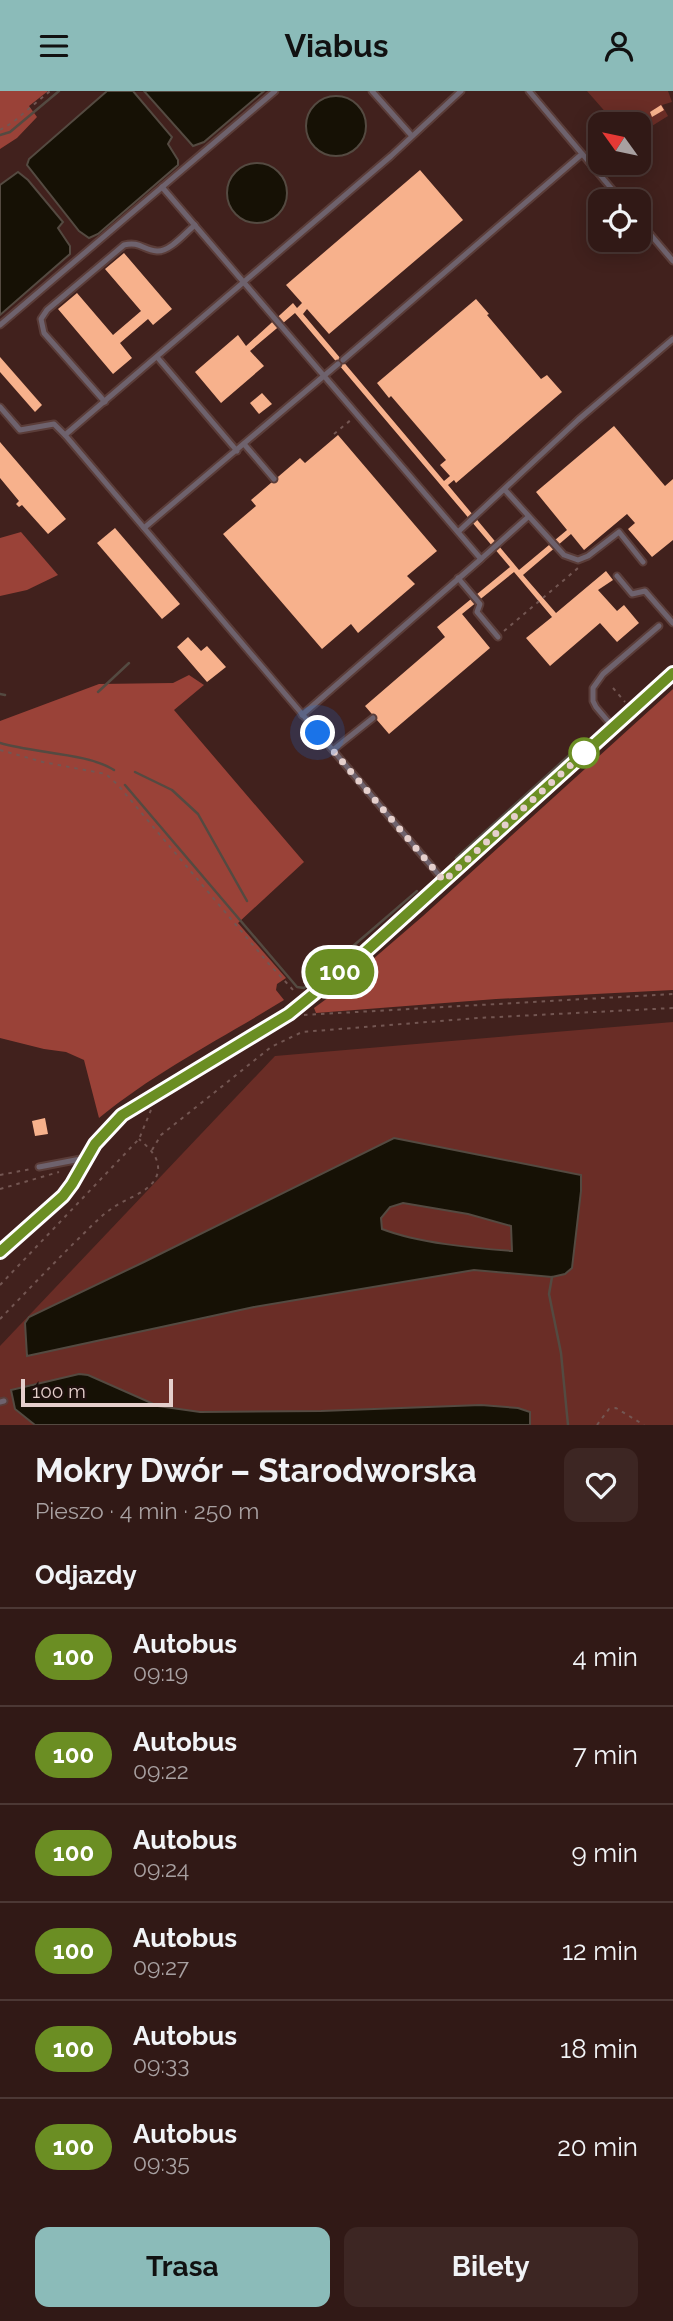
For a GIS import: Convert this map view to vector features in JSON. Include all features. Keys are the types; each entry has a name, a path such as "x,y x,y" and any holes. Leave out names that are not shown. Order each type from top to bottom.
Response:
{"street":[{"path":"0,1252 63,1196 105,1131 122,1115 289,1014 304,1002 365,952 673,673"}],"lane":[{"path":"0,325 275,91"},
{"path":"372,91 412,136"},
{"path":"65,435 461,91"},
{"path":"529,91 612,189"},
{"path":"144,528 582,154"},
{"path":"162,187 481,559"},
{"path":"105,402 44,333 41,319 47,310 124,245 134,243 157,251 165,250 195,225"},
{"path":"651,235 673,261"},
{"path":"458,532 579,420 673,339"},
{"path":"157,357 237,451"},
{"path":"0,407 20,430 54,424 65,435 444,881"},
{"path":"244,444 274,479"},
{"path":"505,490 565,555 578,560 588,556 619,532 643,562"},
{"path":"302,715 528,517"},
{"path":"617,576 632,594 645,591 673,623"},
{"path":"458,578 480,604 477,612 498,637"},
{"path":"613,727 596,708 593,688 603,674 659,625"},
{"path":"333,750 373,718"},
{"path":"39,1167 86,1158"}],"path":[{"path":"0,130 50,91"},
{"path":"334,434 358,415"},
{"path":"498,637 578,568 578,560"},
{"path":"613,688 622,698"},
{"path":"0,750 43,762 106,774 304,1002"},
{"path":"289,1014 298,1016 673,993"},
{"path":"152,1150 160,1135 271,1047 302,1032 478,1018 673,1008"},
{"path":"353,1012 357,1015 360,1011"},
{"path":"0,1285 139,1139 147,1116 159,1099 156,1093"},
{"path":"0,1319 111,1209 148,1188 153,1182 158,1168 152,1150 139,1139"},
{"path":"0,1175 39,1167"},
{"path":"0,1189 60,1172"},
{"path":"597,1425 609,1409 616,1408 644,1425"}],"shaded area":[{"path":"0,91 48,91 29,106 37,117 17,138 0,149"},
{"path":"107,91 133,91 172,137 168,144 178,160 178,165 98,234 89,238 79,231 27,165 29,159"},
{"path":"144,91 264,91 204,142 193,146"},
{"path":"587,91 668,91 672,102 662,105 668,116 651,127 651,112 605,112"},
{"path":"330,96 342,96 358,104 364,114 364,138 358,148 342,156 330,156 314,148 306,132 306,120 314,104"},
{"path":"251,163 263,163 282,176 287,193 285,205 274,218 263,223 251,223 232,210 227,199 227,187 240,168"},
{"path":"18,172 63,222 58,228 70,246 70,254 0,315 0,185"},
{"path":"21,532 58,575 27,590 0,596 0,538"},
{"path":"189,675 204,685 174,710 304,862 238,923 286,978 277,984 276,990 284,1000 166,1070 99,1118 84,1060 66,1052 0,1038 0,721 99,684 173,683"},
{"path":"673,689 673,990 496,999 316,1013 314,1008 423,916"},
{"path":"673,1022 673,1425 0,1425 0,1346 275,1056"},
{"path":"394,1138 581,1175 572,1268 565,1274 552,1277 474,1270 254,1307 27,1356 25,1323 29,1317","holes":["403,1203 468,1214 511,1226 512,1251 429,1241 382,1229 381,1218 390,1207"]},
{"path":"79,1374 88,1375 158,1406 200,1412 481,1405 518,1408 530,1412 530,1425 35,1425 15,1409 11,1390"}],"building":[{"path":"661,105 664,110 652,117 650,112"},
{"path":"420,170 463,220 329,334 307,309 303,314 444,481 450,476 440,465 446,460 377,383 476,299 541,379 547,375 562,392 456,483 454,480 448,485 519,570 567,530 536,492 614,426 665,486 673,479 673,540 652,557 628,529 635,523 627,514 584,550 571,534 523,575 556,613 606,571 613,580 598,590 617,611 624,605 639,623 617,642 600,623 550,666 526,638 552,617 514,572 462,614 490,648 389,734 365,706 445,637 437,627 510,567 295,313 250,351 264,366 221,403 195,372 238,335 246,346 293,303 297,308 302,303 286,285"},
{"path":"124,253 172,309 153,325 148,319 120,343 132,358 113,374 58,309 77,293 113,335 141,311 105,269"},
{"path":"0,357 42,405 35,412 0,372"},
{"path":"262,393 272,404 259,414 250,403"},
{"path":"338,435 437,551 407,576 415,584 358,633 351,624 322,649 223,534 256,506 251,500 300,458 305,463"},
{"path":"0,442 66,519 48,534 22,505 19,507 16,504 19,501 0,478"},
{"path":"115,528 180,604 162,619 97,543"},
{"path":"188,637 201,651 207,646 226,667 207,682 177,647"},
{"path":"45,1118 48,1134 35,1136 32,1121"}],"waterway":[{"path":"0,135 10,132 59,91"},
{"path":"98,692 129,663"},
{"path":"0,694 5,695"},
{"path":"456,858 587,739"},
{"path":"0,743 90,760 114,770"},
{"path":"135,772 172,790 198,814 247,901"},
{"path":"125,785 297,987 304,988 417,891"},
{"path":"552,1277 549,1294 561,1353 568,1425"}],"bus line":[{"name":"100","path":"0,1252 63,1196 95,1144 122,1115 289,1014 365,952 673,673"}],"route":[{"path":"318,733 444,881 584,753"}]}
